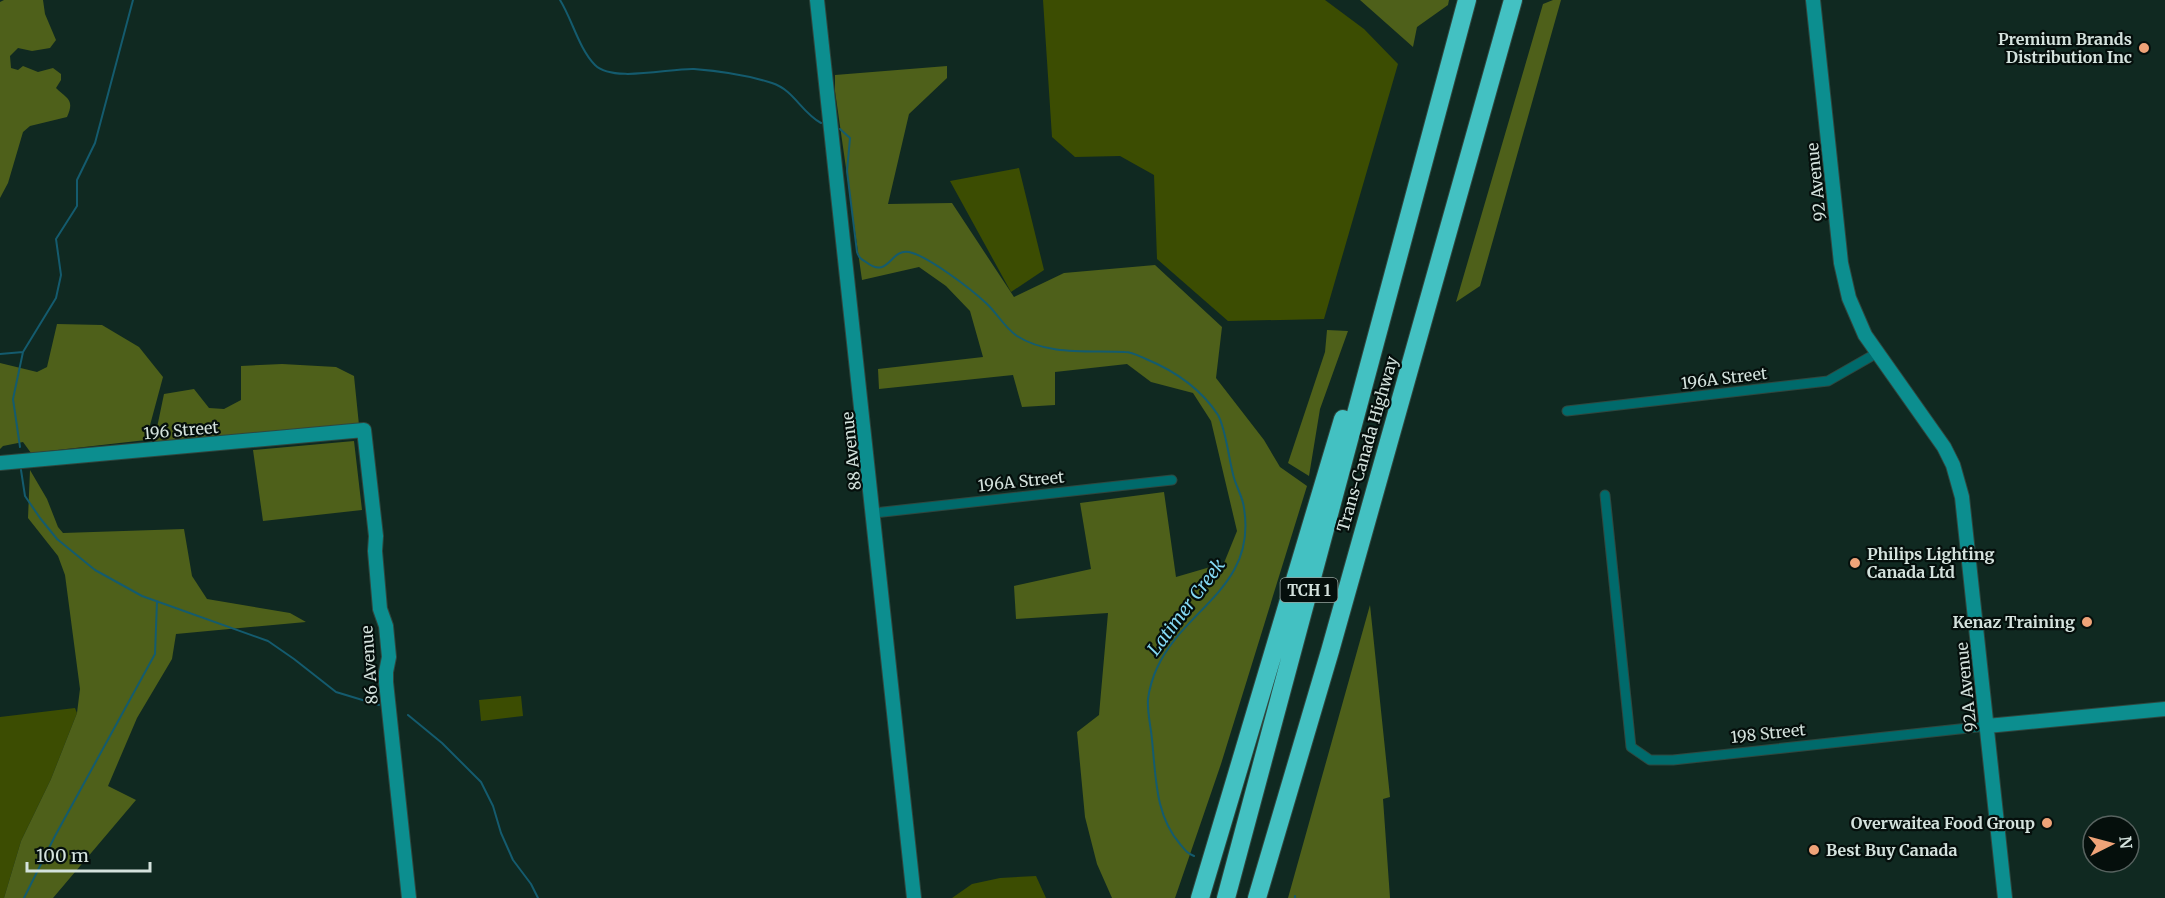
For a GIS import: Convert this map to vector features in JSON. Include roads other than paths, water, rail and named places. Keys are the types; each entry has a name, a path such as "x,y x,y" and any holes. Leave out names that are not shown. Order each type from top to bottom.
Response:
{"highway":[{"name":"Trans-Canada Highway","path":"1226,898 1467,0"},
{"name":"Trans-Canada Highway","path":"1257,898 1305,737 1513,0"},
{"path":"1200,898 1344,415 1390,281"},
{"path":"1268,898 1305,737"}],"street":[{"name":"88 Avenue","path":"817,0 914,898"},
{"name":"92 Avenue","path":"1813,0 1841,263 1854,312 1878,352"},
{"name":"196A Street","path":"1567,411 1828,381 1878,352"},
{"name":"92A Avenue","path":"1878,352 1937,435 1953,465 1959,484 1965,510 2005,898"},
{"name":"196 Street","path":"0,463 364,430"},
{"name":"86 Avenue","path":"364,430 376,536 375,551 380,609 386,626 389,657 386,672 409,898"},
{"name":"196A Street","path":"874,513 1172,480"},
{"name":"198 Street","path":"1605,495 1631,747 1650,760 1673,760 2165,709"}],"waterway":[{"path":"20,447 13,399 23,352 56,298 61,275 56,239 77,206 77,180 95,143 133,0"},
{"name":"Latimer Creek","path":"560,0 584,51 595,65 603,70 628,74 694,69 753,78 780,86 821,123"},
{"name":"Latimer Creek","path":"840,129 850,138 847,171 857,252 861,259 874,267 880,267 885,266 903,252 917,255 938,266 970,290 990,307 1017,336 1042,347 1136,354 1167,369 1186,382 1204,397 1218,415 1244,508 1245,535 1240,558 1229,578 1215,596 1169,647 1156,671 1148,699 1156,782 1161,808 1172,833 1185,850 1194,856"},
{"path":"0,354 23,352"},
{"path":"21,470 25,496 40,518 57,539 95,570 142,596 268,641 336,692 379,705"},
{"path":"24,898 55,836 155,654 157,601"},
{"path":"408,715 442,743 481,782 493,806 501,833 513,860 531,884 538,898"}],"place":[{"name":"Premium Brands Distribution Inc","path":"2144,48"},
{"name":"Philips Lighting Canada Ltd","path":"1855,563"},
{"name":"Kenaz Training","path":"2087,622"},
{"name":"Overwaitea Food Group","path":"2047,823"},
{"name":"Best Buy Canada","path":"1814,850"}]}
